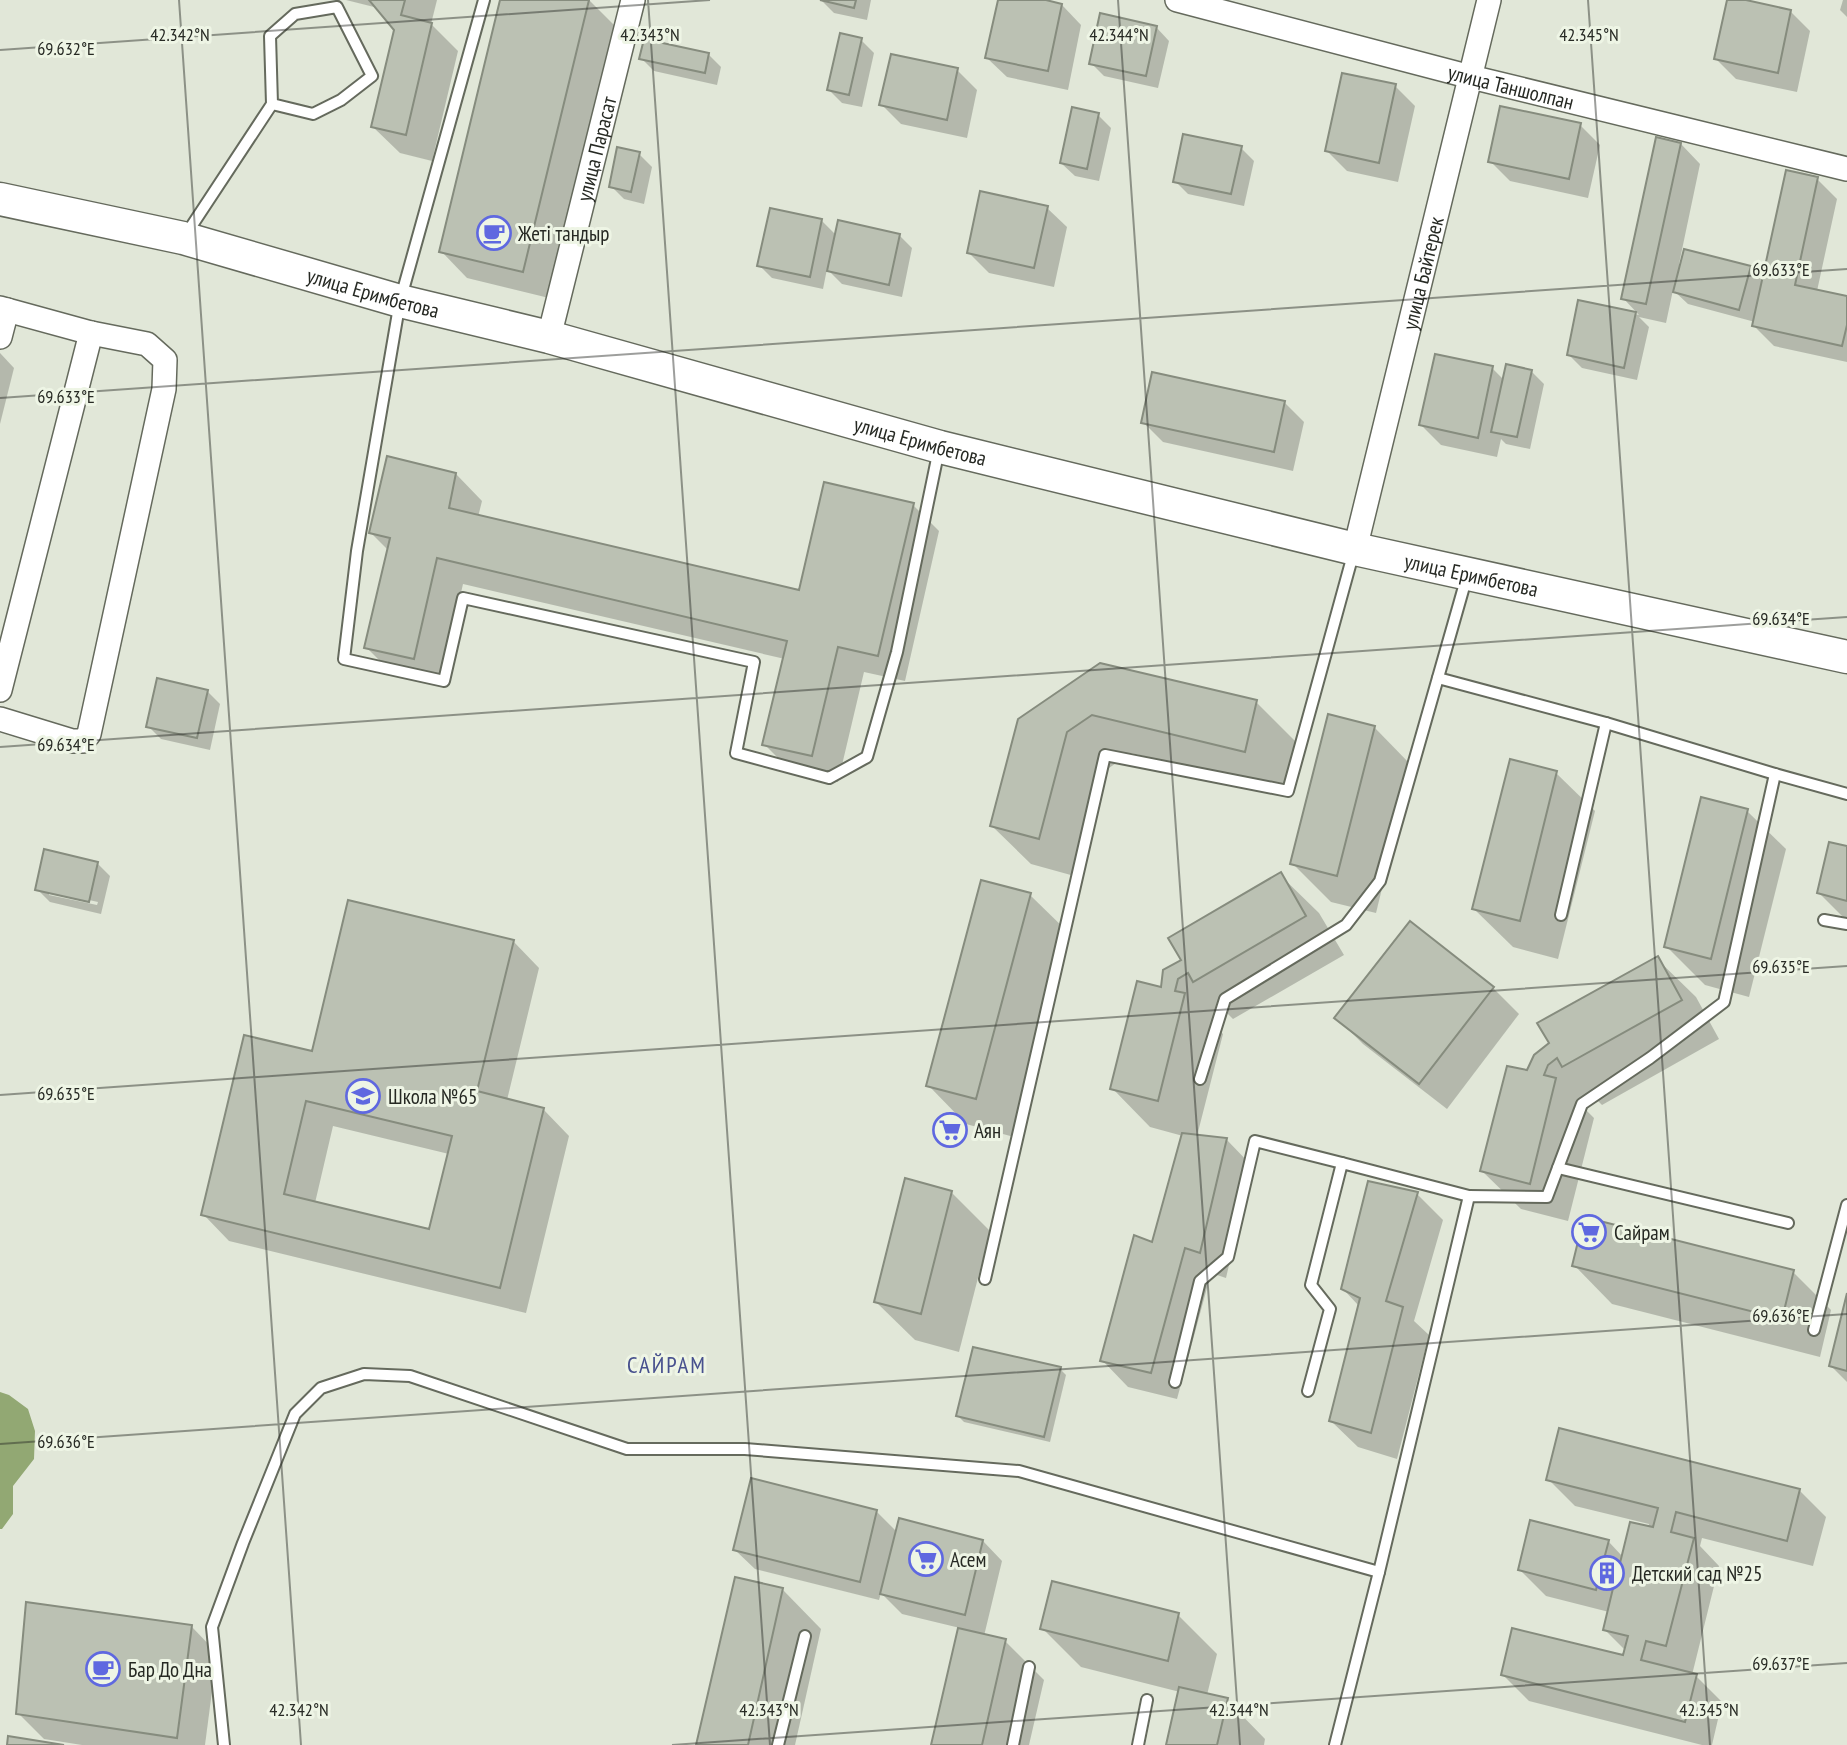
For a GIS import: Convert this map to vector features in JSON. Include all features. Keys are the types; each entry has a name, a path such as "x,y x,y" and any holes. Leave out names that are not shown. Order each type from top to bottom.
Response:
{"main road":[{"name":"улица Еримбетова","path":"0,199 183,238 400,301 549,337 940,447 1355,549 1847,657"}],"street":[{"name":"улица Парасат","path":"549,337 633,0"},
{"name":"улица Таншолпан","path":"1177,0 1471,77 1847,169"},
{"name":"улица Байтерек","path":"1355,549 1489,0"},
{"path":"0,337 3,309 91,333 147,344 165,360 164,389 89,734 83,741 72,741 0,719"},
{"path":"0,690 91,333"}],"lane":[{"path":"484,0 400,301 357,551 344,659 444,681 463,598 754,662 736,752 829,778 867,757 897,652 940,447"},
{"path":"183,238 272,104 270,36 295,14 337,7 372,75 341,100 313,114 272,104"},
{"path":"985,1279 1105,755 1288,791 1355,549"},
{"path":"1200,1079 1225,999 1346,925 1380,881 1468,573"},
{"path":"1438,678 1606,723 1847,794"},
{"path":"1561,915 1606,723"},
{"path":"1175,1382 1200,1281 1228,1257 1255,1141 1469,1196 1547,1197 1582,1104 1650,1058 1724,1002 1775,774"},
{"path":"1824,920 1847,925"},
{"path":"1308,1391 1330,1309 1311,1284 1342,1163"},
{"path":"1558,1168 1788,1223"},
{"path":"1335,1745 1469,1196"},
{"path":"1814,1330 1847,1205"},
{"path":"223,1745 212,1627 243,1543 295,1414 321,1388 364,1374 410,1376 627,1449 745,1449 1018,1471 1379,1572"},
{"path":"778,1745 805,1636"},
{"path":"1013,1745 1029,1667"},
{"path":"1138,1745 1147,1700"}],"shaded area":[{"path":"0,1392 9,1395 28,1409 35,1431 34,1459 13,1486 13,1514 2,1529 0,1529"}],"building":[{"path":"369,0 405,0 401,15 432,23 406,135 371,127 394,30"},
{"path":"500,0 589,0 523,272 439,252"},
{"path":"820,0 856,0 854,8"},
{"path":"998,0 1046,0 1062,4 1048,71 985,58"},
{"path":"1727,0 1746,0 1791,10 1778,73 1714,59"},
{"path":"1100,13 1157,26 1146,76 1089,64"},
{"path":"840,33 862,38 849,95 827,90"},
{"path":"644,39 709,53 705,73 639,59"},
{"path":"891,54 958,68 947,120 879,105"},
{"path":"1342,73 1396,84 1379,163 1325,151"},
{"path":"1500,106 1581,123 1569,179 1488,162"},
{"path":"1072,107 1099,113 1087,169 1060,163"},
{"path":"1183,134 1242,146 1231,194 1173,182"},
{"path":"1656,137 1681,143 1646,304 1621,299"},
{"path":"617,147 640,152 631,192 609,187"},
{"path":"1786,170 1818,177 1795,285 1847,296 1847,325 1842,346 1752,326"},
{"path":"980,191 1048,206 1034,268 967,253"},
{"path":"770,208 822,219 810,277 757,266"},
{"path":"838,220 900,234 889,285 827,271"},
{"path":"1684,249 1751,266 1739,310 1673,292"},
{"path":"1578,300 1636,312 1624,368 1567,355"},
{"path":"1435,354 1493,366 1478,438 1419,425"},
{"path":"1506,364 1532,370 1517,437 1491,432"},
{"path":"1152,372 1285,401 1274,452 1141,423"},
{"path":"387,456 456,473 449,508 799,590 824,482 914,503 878,656 838,647 812,756 762,745 787,641 437,558 414,659 364,648 390,538 369,533"},
{"path":"1100,663 1257,700 1245,752 1092,715 1067,732 1039,839 990,826 1018,719"},
{"path":"157,678 208,690 197,738 146,727"},
{"path":"1328,714 1375,726 1337,876 1290,864"},
{"path":"1510,759 1557,771 1520,921 1472,909"},
{"path":"1701,797 1748,809 1711,959 1664,947"},
{"path":"1829,842 1847,846 1847,901 1817,893"},
{"path":"44,849 98,862 89,902 35,890"},
{"path":"1281,872 1306,916 1193,982 1188,973 1178,979 1175,991 1185,993 1158,1101 1110,1089 1137,981 1161,987 1163,970 1181,960 1168,938"},
{"path":"981,880 1031,893 976,1099 926,1086"},
{"name":"Школа №65","path":"348,900 514,940 477,1091 544,1108 500,1288 201,1215 244,1035 312,1051","holes":["306,1101 452,1136 429,1229 284,1194"]},
{"path":"1410,921 1494,987 1419,1084 1334,1018"},
{"path":"1658,956 1682,1000 1562,1067 1557,1058 1548,1065 1544,1075 1556,1078 1530,1184 1480,1171 1507,1066 1527,1070 1534,1055 1549,1043 1537,1023"},
{"path":"1182,1133 1227,1138 1200,1253 1185,1248 1151,1373 1100,1361 1134,1235 1152,1242"},
{"path":"905,1178 952,1191 921,1314 874,1302"},
{"path":"1368,1181 1418,1192 1386,1301 1403,1307 1371,1433 1329,1421 1360,1298 1341,1289"},
{"path":"1584,1217 1794,1270 1782,1319 1572,1266"},
{"path":"1847,1293 1847,1371 1829,1366"},
{"path":"973,1347 1061,1367 1044,1437 956,1416"},
{"name":"Детский сад №25","path":"1559,1428 1800,1489 1787,1541 1676,1512 1671,1532 1694,1538 1666,1646 1646,1641 1641,1660 1697,1674 1685,1722 1501,1675 1512,1628 1623,1655 1628,1636 1603,1630 1615,1580 1599,1576 1596,1590 1518,1570 1530,1520 1609,1540 1604,1559 1620,1563 1630,1522 1653,1527 1658,1508 1546,1480"},
{"path":"751,1478 877,1510 860,1582 733,1550"},
{"path":"899,1518 983,1540 965,1615 880,1594"},
{"path":"735,1577 783,1588 748,1745 696,1745"},
{"path":"1052,1581 1179,1613 1168,1661 1040,1629"},
{"name":"Бар До Дна","path":"26,1602 192,1625 177,1738 16,1714"},
{"path":"958,1628 1006,1639 982,1745 931,1745"},
{"path":"1179,1687 1228,1698 1217,1745 1166,1745"},
{"path":"8,1736 64,1745 7,1745"}],"place":[{"name":"Жеті тандыр","path":"494,233"},
{"name":"Школа №65","path":"363,1096"},
{"name":"Аян","path":"950,1130"},
{"name":"Сайрам","path":"1589,1232"},
{"name":"Асем","path":"926,1559"},
{"name":"Детский сад №25","path":"1607,1573"},
{"name":"Бар До Дна","path":"103,1669"}],"district":[{"name":"САЙРАМ","path":"667,1364"}]}
